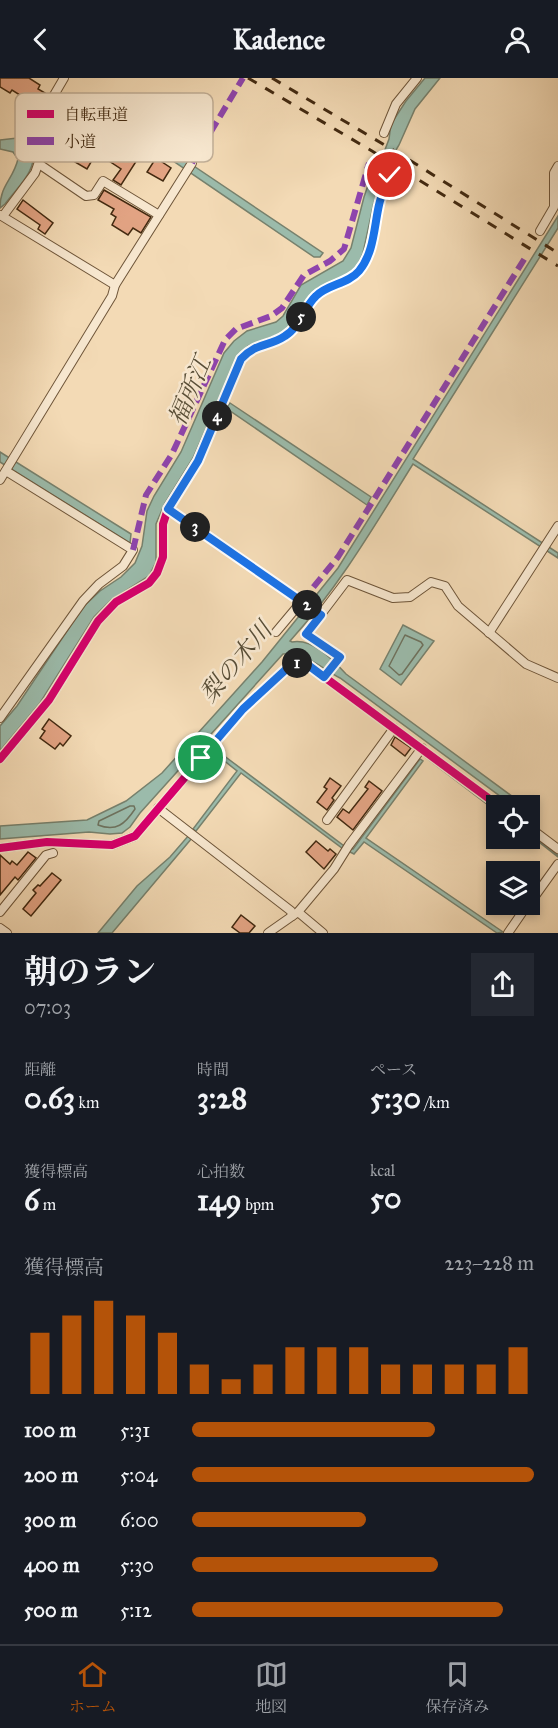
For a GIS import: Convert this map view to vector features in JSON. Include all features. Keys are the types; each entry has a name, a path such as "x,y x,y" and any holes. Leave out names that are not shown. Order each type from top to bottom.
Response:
{"street":[{"path":"55,93 64,78"},
{"path":"384,133 396,104 417,78"},
{"path":"0,480 112,296 115,285 192,163"},
{"path":"115,285 2,215 35,173 39,164 86,196 94,195 104,181 159,215"},
{"path":"540,231 554,207 554,173 558,166"},
{"path":"0,759 49,700 98,621 116,602 149,583 157,573 163,556 163,524 168,509 198,461 241,359 250,350 285,336 297,324 314,297 348,280 369,256 379,202 390,175"},
{"path":"0,718 83,601 99,584 123,566 133,550 6,471"},
{"path":"168,509 321,615"},
{"path":"489,633 558,526"},
{"path":"324,677 340,657 306,634 347,580 393,598 410,597 430,582 445,586 458,606 526,664 558,678"},
{"path":"276,632 302,601"},
{"path":"0,848 47,842 112,845 135,836 243,709 294,662 308,665 486,796"},
{"path":"327,820 394,728"},
{"path":"268,933 295,914 334,869 347,848 422,748"},
{"path":"158,808 323,933"},
{"path":"540,836 558,849"},
{"path":"0,912 46,855 53,853"},
{"path":"540,889 558,864"},
{"path":"508,933 521,915"},
{"path":"0,928 7,933"}],"water":[{"path":"425,78 440,78 415,109 386,167 386,174 374,202 363,253 357,267 345,277 318,288 307,299 285,332 248,346 238,356 193,458 165,503 156,524 156,562 149,576 111,600 94,617 40,703 0,751 0,726 17,706 83,607 135,563 142,546 147,511 181,452 224,353 247,331 276,322 283,316 301,285 343,261 351,248 364,197 373,171 380,163 389,139 391,124"},
{"path":"15,138 15,155 13,152 0,149 0,140"},
{"path":"17,162 33,162 22,183 0,208 4,188"},
{"path":"175,162 188,162 323,253 320,257 314,257"},
{"path":"558,216 558,228 413,459 558,553 558,558 413,464 325,599 290,641 307,643 322,651 346,674 510,795 498,795 340,678 306,658 283,654 130,827 122,833 89,832 0,839 0,826 87,820 126,801 162,773 262,662 338,568"},
{"path":"230,403 371,497 367,505 226,408"},
{"path":"0,452 131,534 130,543 0,462"},
{"path":"403,625 434,641 401,685 380,669"},
{"path":"219,752 343,845 353,849 420,759 423,761 366,838 503,932 497,933 364,842 354,854 342,848 241,773 196,831 193,829 237,771 217,755"},
{"path":"189,835 192,838 112,933 98,933 137,886 170,857"}],"building":[{"path":"0,78 29,78 40,85 38,89 45,93 17,93 12,90 10,93 0,87"},
{"path":"75,162 91,162 87,169"},
{"path":"110,162 136,162 121,185 113,180 121,169"},
{"path":"153,162 162,162 171,168 163,181 147,172"},
{"path":"104,190 151,217 141,233 133,228 128,235 112,225 116,217 111,214 114,209 98,200"},
{"path":"23,200 53,223 45,234 38,229 40,225 17,209"},
{"path":"49,719 71,736 63,746 60,743 55,749 40,738 45,731 42,729"},
{"path":"395,737 411,748 405,756 391,745"},
{"path":"330,778 341,786 327,810 317,802 327,789 324,787"},
{"path":"369,781 382,791 353,830 337,817 343,809 349,813 368,789 365,787"},
{"path":"316,841 328,851 330,849 336,854 324,869 306,852"},
{"path":"28,852 36,858 18,880 15,877 0,895 0,855 10,864 12,861 17,865"},
{"path":"52,873 61,880 31,916 23,909 36,893 33,890"},
{"path":"241,915 255,926 249,933 240,933 232,927"}],"waterway":[{"path":"425,756 486,802"},
{"path":"540,842 558,856"}],"railway":[{"path":"248,78 372,151 558,266"},
{"path":"272,78 403,156 558,253"}],"marked path":[{"path":"213,128 243,78"},
{"path":"133,550 146,495 172,454 225,340 236,329 271,316 282,308 304,275 330,261 344,249 369,163"},
{"path":"302,601 338,557 525,258"}],"cycle path":[{"path":"0,759 49,700 98,621 116,602 149,583 157,573 163,557 163,524 168,509 198,461 241,359 252,350 290,332 316,296 354,275 364,264 371,248 380,201 390,175"},
{"path":"0,848 47,842 112,845 135,836 243,709 294,662 308,665 486,796"}],"route":[{"path":"201,758 243,709 294,662 308,665 324,677 340,657 306,634 321,615 168,509 198,461 241,359 250,350 285,336 297,324 314,297 348,280 369,256 379,202 390,175"}],"water label":[{"name":"福所江","path":"190,391"},
{"name":"梨の木川","path":"236,662"}]}
